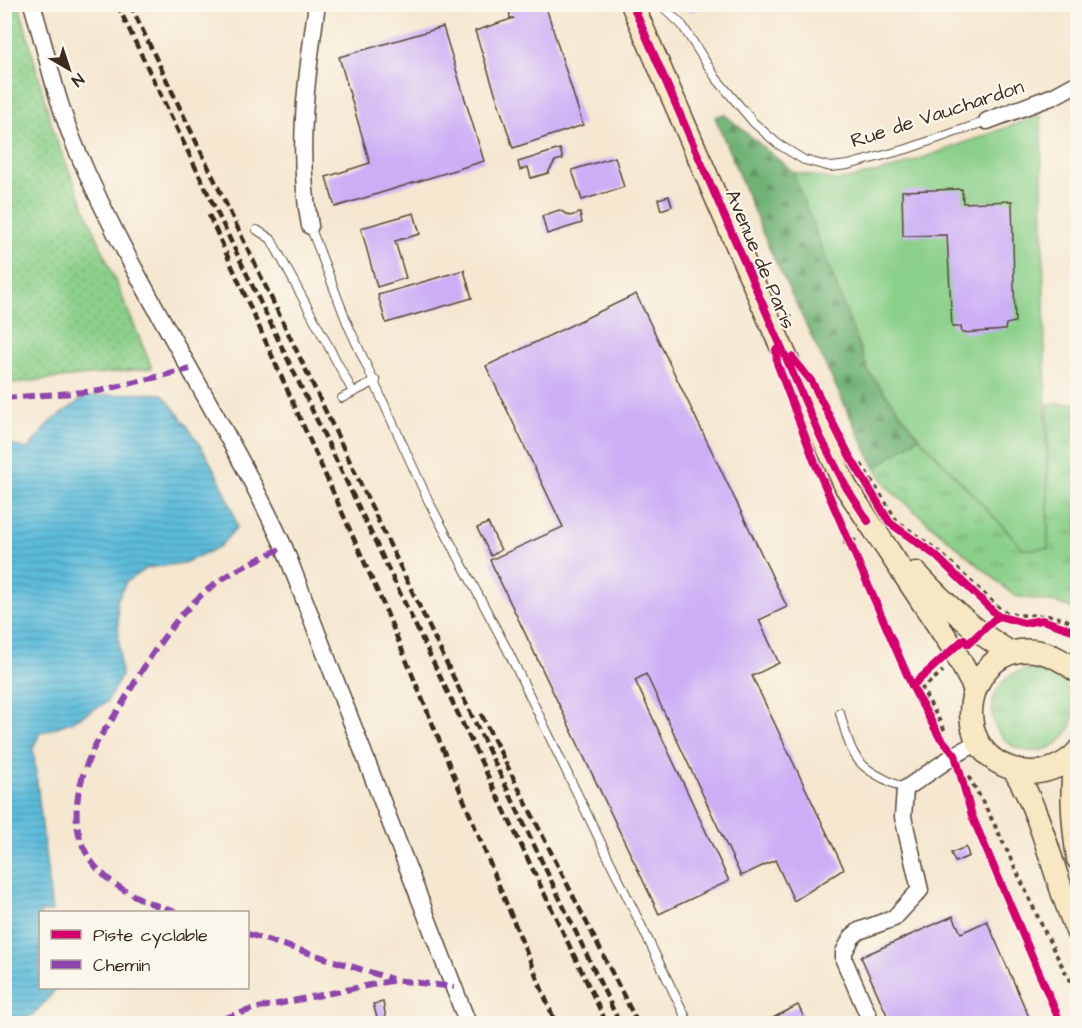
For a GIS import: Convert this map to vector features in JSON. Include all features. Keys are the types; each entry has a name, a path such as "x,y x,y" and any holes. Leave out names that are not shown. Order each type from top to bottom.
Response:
{"main road":[{"name":"Avenue de Paris","path":"632,4 821,438 846,487 953,648 974,687"},
{"name":"Avenue de Paris","path":"868,521 948,607 980,634 1009,652"},
{"path":"1076,753 1047,772 1015,771 996,760 978,742 970,716 974,687 988,668 1009,652 1035,649 1060,657 1077,672"},
{"path":"1076,753 1072,802 1077,860"},
{"path":"1015,771 1029,794 1064,903 1077,933"}],"street":[{"path":"32,4 56,97 76,150 152,302 254,482 284,547 468,1023"},
{"path":"310,226 303,189 302,133 317,4"},
{"name":"Rue de Vauchardon","path":"987,121 1054,96 1077,83"},
{"path":"872,1023 844,960 844,952 847,944 859,931 894,918 920,890 907,843 903,817 905,789 955,754 978,742"}],"lane":[{"name":"Rue de Vauchardon","path":"660,4 682,25 716,78 754,123 778,144 804,160 831,167 848,165 907,149 987,121"},
{"path":"310,226 348,325 376,381 429,502 512,660 689,1023"},
{"path":"257,230 271,239 353,392"},
{"path":"342,398 376,381"},
{"path":"840,713 850,751 868,771 905,789"}],"path":[{"path":"857,463 890,524 935,555 1000,614 1024,623 1042,620 1077,632"},
{"path":"844,532 845,543 853,553"},
{"path":"845,543 854,540 860,547"},
{"path":"1000,614 1053,616 1077,624"},
{"path":"934,666 912,686 939,736 945,731 922,689 945,668"},
{"path":"963,787 960,777 968,776 993,817 1047,939 1077,994"}],"green space":[{"path":"4,5 19,5 55,137 152,368 5,384"},
{"path":"724,114 793,172 869,372 919,437 875,468 769,248 715,117"},
{"path":"1041,115 1048,548 1024,549 919,437 869,372 793,172 838,181 895,168"},
{"path":"1077,403 1077,610 1057,603 1015,596 891,491 875,468 919,437 1024,549 1048,548 1048,404"},
{"path":"1033,669 1049,672 1062,681 1071,694 1074,710 1071,726 1062,739 1049,748 1033,751 1017,748 1004,739 995,726 992,710 995,694 1004,681 1017,672"}],"water":[{"path":"138,393 162,394 186,424 207,456 225,491 237,527 219,547 184,563 147,568 126,582 117,601 121,676 107,702 71,722 40,733 33,748 52,911 39,911 39,989 54,989 54,991 27,1018 5,1023 5,438 15,446 28,449 50,422 85,397"}],"building":[{"path":"509,4 545,4 583,125 513,148 475,31 514,18 510,18"},
{"path":"687,4 713,4 713,5 689,12"},
{"path":"443,27 484,161 335,207 326,177 370,163 339,57"},
{"path":"560,149 563,159 555,161 548,173 531,178 528,167 520,170 518,162"},
{"path":"615,157 624,187 582,200 572,170"},
{"path":"962,189 963,203 1012,201 1015,322 1006,324 1005,330 962,333 961,327 952,327 947,235 903,236 902,191"},
{"path":"669,196 672,206 661,210 658,199"},
{"path":"559,210 570,216 580,213 582,223 547,234 542,216"},
{"path":"414,213 420,234 395,241 406,278 377,287 361,228"},
{"path":"464,270 472,298 386,323 378,295"},
{"path":"636,294 787,607 759,620 779,663 752,676 844,869 794,901 775,860 741,876 646,674 635,680 729,881 659,914 490,560 563,527 486,366"},
{"path":"488,523 501,550 491,556 477,528"},
{"path":"966,847 969,856 955,862 951,853"},
{"path":"953,916 961,933 987,921 1032,1024 891,1024 861,957"},
{"path":"383,1002 387,1024 379,1024 373,1004"},
{"path":"798,1005 807,1024 761,1024"}],"railway":[{"path":"117,4 607,1024"},
{"path":"130,4 620,1024"},
{"path":"209,215 384,606 556,1024"},
{"path":"481,714 638,1024"}],"marked path":[{"path":"4,398 99,391 190,369"},
{"path":"173,911 147,902 122,889 103,874 88,856 79,836 77,812 80,785 97,741 149,659 180,616 223,578 284,547"},
{"path":"249,934 392,979"},
{"path":"206,1024 253,1009 395,980 454,987"}],"cycle path":[{"path":"632,4 821,438 846,487 868,521"},
{"path":"776,350 777,363 815,463 912,686"},
{"path":"792,357 812,382 849,455 890,523 935,555 998,616 1024,623 1042,620 1078,632"},
{"path":"998,616 968,644 964,639 912,686 939,736 955,755 972,816 1061,1024"}]}
